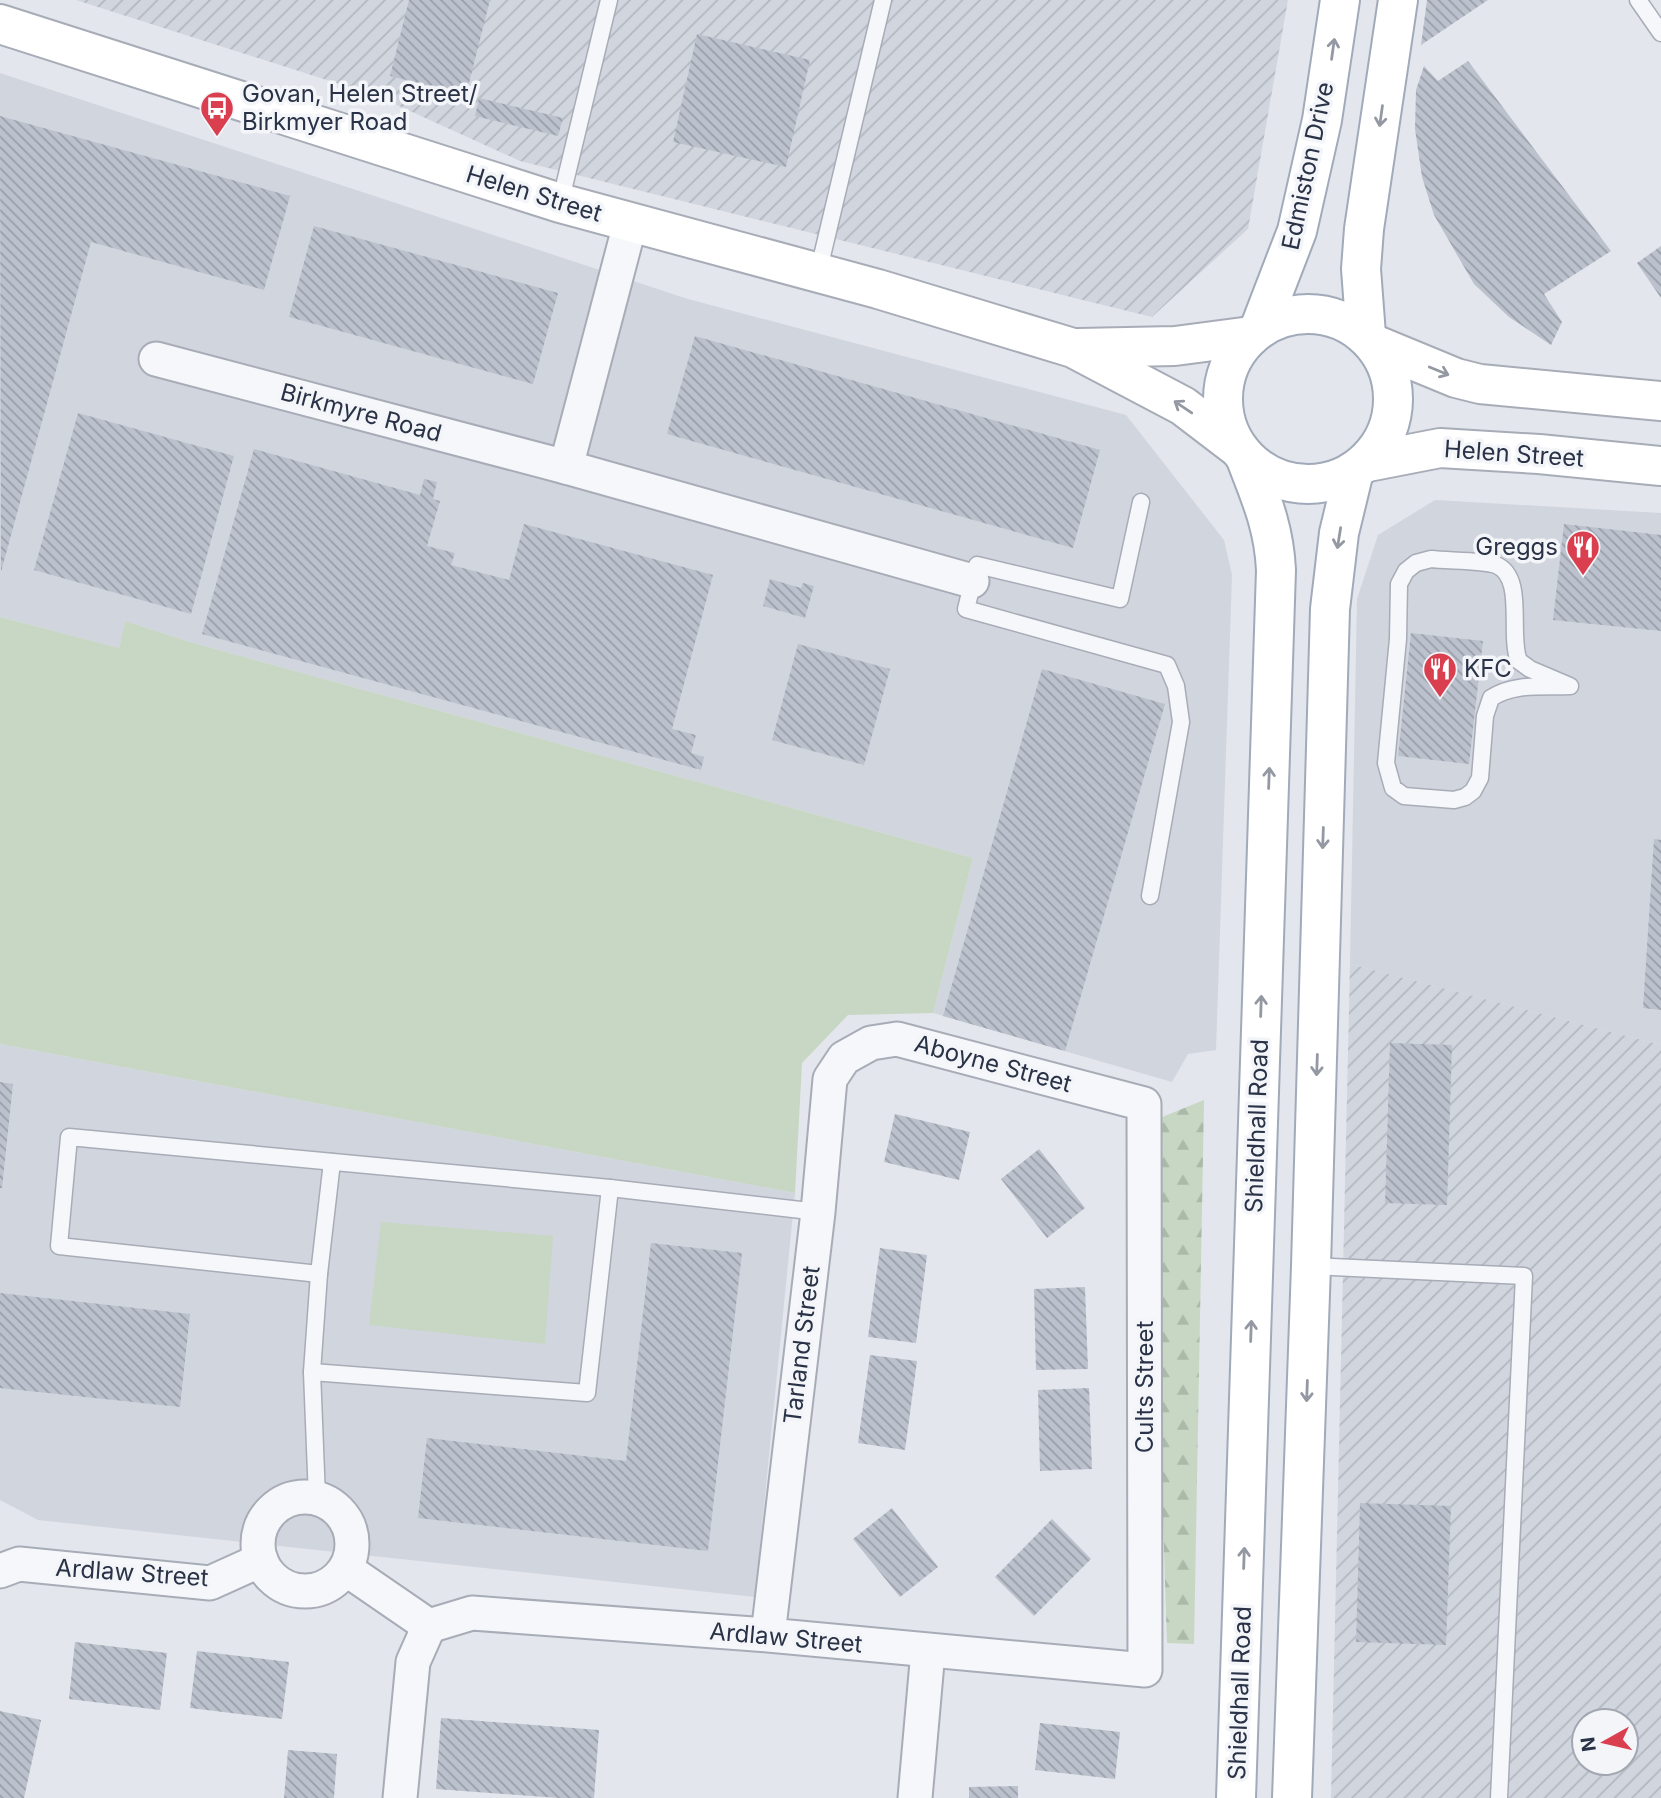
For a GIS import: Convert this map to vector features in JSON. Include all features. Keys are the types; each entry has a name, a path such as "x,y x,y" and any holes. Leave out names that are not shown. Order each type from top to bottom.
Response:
{"main road":[{"name":"Edmiston Drive","path":"1256,332 1287,262 1300,221 1322,120 1340,0"},
{"path":"1398,0 1364,229 1361,269 1371,340 1384,358 1393,386 1393,416 1382,443 1361,467 1336,480 1307,485 1280,480 1242,453 1226,423 1223,396 1227,369 1241,346 1256,332 1285,316 1312,313 1341,319 1371,340 1456,378 1480,384 1661,401"},
{"name":"Helen Street","path":"0,24 560,203 818,273 1073,348 1183,406 1242,453"},
{"name":"Helen Street","path":"1073,348 1175,346 1256,332"},
{"name":"Helen Street","path":"1361,467 1440,448 1503,451 1661,466"},
{"name":"Shieldhall Road","path":"1236,1798 1276,570 1275,541 1267,513 1242,453"},
{"path":"1292,1798 1316,1114 1330,609 1339,533 1361,467"},
{"path":"1257,1112 1316,1114"},
{"path":"1241,1683 1297,1687"}],"street":[{"path":"566,467 630,224"},
{"name":"Birkmyre Road","path":"156,359 566,467 972,581"},
{"name":"Aboyne Street","path":"844,1058 870,1043 897,1040 1144,1104"},
{"name":"Tarland Street","path":"768,1635 818,1212 830,1079 844,1058"},
{"name":"Cults Street","path":"1144,1104 1146,1670"},
{"path":"317,1498 331,1504 342,1514 349,1527 352,1555 346,1569 336,1580 323,1588 293,1590 268,1574 261,1560 258,1546 260,1531 271,1513 289,1500 317,1498"},
{"name":"Ardlaw Street","path":"0,1571 19,1564 210,1583 261,1560"},
{"path":"346,1569 429,1626 413,1661 400,1798"},
{"name":"Ardlaw Street","path":"429,1626 472,1612 768,1635 1146,1670"},
{"path":"915,1798 928,1651"}],"lane":[{"path":"560,203 609,0"},
{"path":"818,273 883,0"},
{"path":"1638,0 1661,33"},
{"path":"1141,502 1120,599 977,565 966,609 1167,665 1176,686 1181,722 1150,896"},
{"path":"1431,559 1496,565 1506,572 1515,597 1513,640 1519,661 1530,669 1570,686 1516,688 1501,691 1491,698 1485,716 1480,778 1473,791 1465,797 1454,800 1404,796 1393,788 1387,763 1398,639 1399,583 1406,570 1416,563 1431,559"},
{"path":"319,1274 59,1246 69,1136 610,1188 818,1212"},
{"path":"317,1498 312,1372 319,1274 332,1162"},
{"path":"312,1372 587,1393 610,1188"},
{"path":"1311,1266 1524,1276 1499,1798"}],"shaded area":[{"path":"76,0 1288,0 1248,229 1152,317 520,161 377,96"},
{"path":"0,73 688,299 1126,415 1224,540 1232,575 1216,1050 1188,1054 1172,1082 933,1013 973,858 190,642 125,621 119,648 0,617"},
{"path":"1435,500 1661,513 1661,1045 1350,964 1357,599 1378,535"},
{"path":"1350,964 1661,1045 1661,1798 1331,1798"},
{"path":"0,1044 795,1193 755,1597 38,1520 0,1500"}],"green space":[{"path":"0,617 119,648 125,621 190,642 973,858 933,1013 848,1015 802,1063 795,1193 0,1044"},
{"path":"1204,1100 1194,1644 1167,1643 1150,1122"},
{"path":"381,1222 553,1236 545,1344 369,1325"}],"building":[{"path":"409,0 490,0 466,95 390,76"},
{"path":"1427,0 1488,0 1421,45"},
{"path":"697,34 810,60 786,167 673,142"},
{"path":"1468,61 1611,251 1544,294 1562,322 1551,345 1509,317 1474,284 1434,215 1422,177 1415,129 1416,90 1424,66 1438,81"},
{"path":"479,98 563,118 558,136 475,116"},
{"path":"0,116 290,196 264,290 91,242 1,572"},
{"path":"314,226 558,293 533,384 289,317"},
{"path":"1661,246 1661,298 1637,263"},
{"path":"695,336 1100,450 1073,548 667,434"},
{"path":"78,413 234,456 191,614 34,570"},
{"path":"254,449 420,495 424,479 437,482 433,499 440,501 427,546 455,553 451,565 509,580 524,524 713,575 672,729 696,735 691,753 704,757 701,770 202,634"},
{"path":"1564,524 1661,535 1661,631 1553,620"},
{"path":"770,579 801,588 803,583 814,586 805,618 763,606"},
{"name":"KFC","path":"1411,633 1483,641 1469,764 1398,756"},
{"path":"798,644 890,669 864,765 772,740"},
{"path":"1042,669 1165,704 1065,1051 943,1016"},
{"path":"1654,839 1661,840 1661,1010 1643,1008"},
{"path":"1390,1043 1452,1045 1447,1205 1385,1203"},
{"path":"0,1082 13,1084 2,1188 0,1188"},
{"path":"895,1114 970,1132 959,1180 884,1162"},
{"path":"1039,1149 1085,1208 1047,1238 1001,1179"},
{"path":"651,1243 742,1253 708,1551 418,1518 427,1438 626,1461"},
{"path":"880,1248 927,1255 916,1343 868,1337"},
{"path":"1085,1287 1088,1369 1036,1370 1034,1289"},
{"path":"0,1293 190,1314 180,1407 0,1388"},
{"path":"870,1355 917,1361 905,1450 858,1443"},
{"path":"1089,1388 1092,1469 1040,1471 1038,1390"},
{"path":"1360,1503 1451,1506 1446,1645 1356,1642"},
{"path":"892,1508 938,1567 900,1597 853,1539"},
{"path":"1052,1519 1091,1559 1034,1616 995,1577"},
{"path":"75,1642 167,1653 160,1710 69,1699"},
{"path":"197,1651 289,1662 282,1719 190,1708"},
{"path":"0,1711 41,1720 24,1798 0,1798"},
{"path":"441,1718 599,1730 594,1798 436,1789"},
{"path":"1040,1723 1120,1732 1115,1779 1035,1770"},
{"path":"288,1750 337,1754 334,1798 284,1798"},
{"path":"1018,1786 1018,1798 969,1798 969,1787"}],"place":[{"name":"Govan, Helen Street/ Birkmyer Road","path":"217,138"},
{"name":"Greggs","path":"1583,577"},
{"name":"KFC","path":"1440,699"}]}
